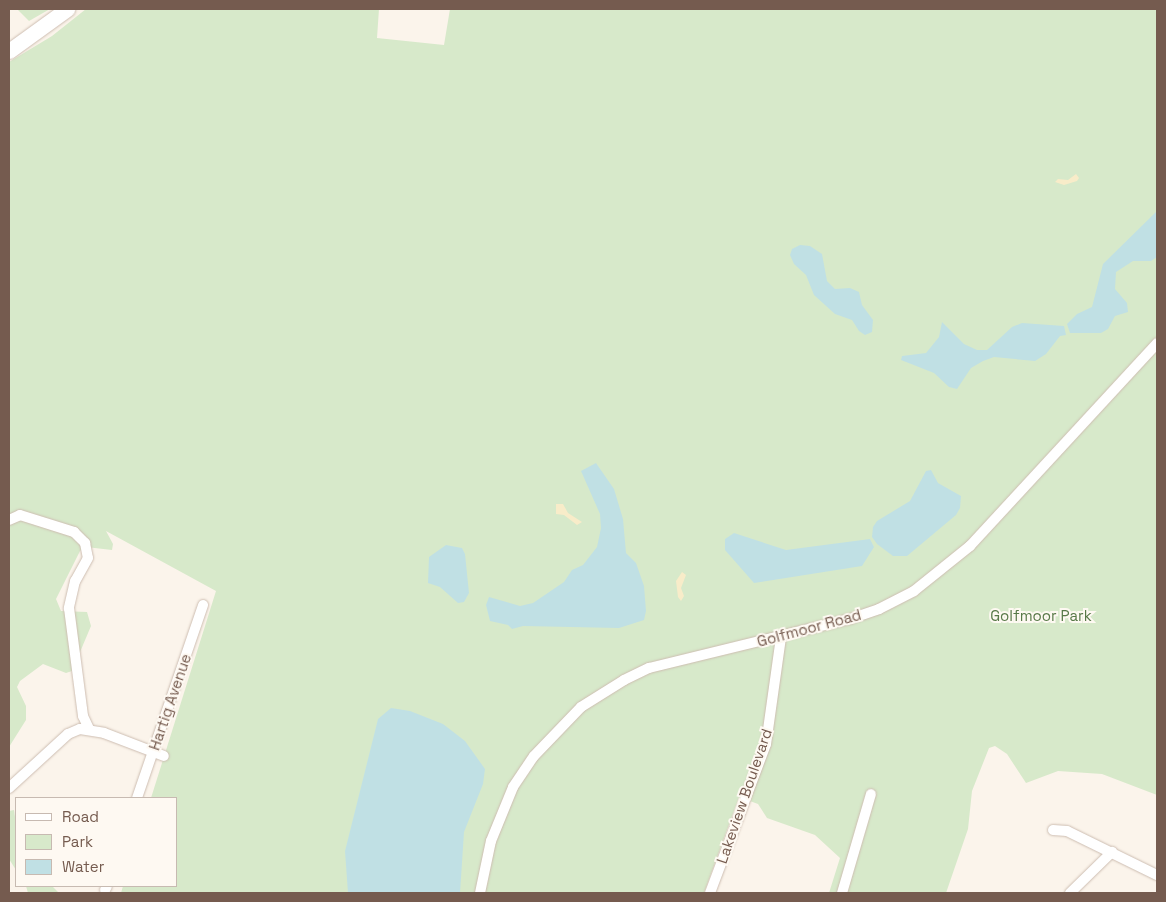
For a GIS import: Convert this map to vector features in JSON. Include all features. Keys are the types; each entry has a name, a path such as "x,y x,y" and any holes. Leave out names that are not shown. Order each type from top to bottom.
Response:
{"street":[{"path":"9,51 67,9"},
{"name":"Golfmoor Road","path":"480,893 491,841 513,787 534,756 568,718 602,692 649,668 781,637 879,609 929,581 970,546 1157,343"},
{"path":"9,520 20,515 74,532 85,543 88,558 75,581 69,608 83,716 89,729"},
{"name":"Hartig Avenue","path":"137,797 203,605"},
{"name":"Lakeview Boulevard","path":"710,893 766,744 781,637"},
{"path":"9,788 68,734 89,729 164,756"},
{"path":"842,893 871,794"},
{"path":"1053,830 1067,831 1157,875"},
{"path":"1070,893 1112,852"}],"green space":[{"path":"17,9 50,9 29,21"},
{"name":"Golfmoor Park","path":"86,9 379,9 377,38 444,45 450,9 1157,9 1157,795 1102,774 1058,771 1026,783 1007,754 995,746 989,748 972,791 968,829 946,893 829,893 840,858 815,835 767,818 758,804 739,797 704,893 121,893 123,887 178,887 178,797 151,797 216,591 106,531 113,544 112,550 86,547 80,551 56,599 61,611 87,612 91,626 72,671 66,673 43,664 20,681 17,687 26,706 26,720 9,747 9,62 52,36"},
{"path":"14,810 15,817 15,868 9,859 9,811"},
{"path":"26,887 53,887 59,893 28,893"}],"sand":[{"path":"1076,174 1079,178 1077,181 1064,185 1055,182 1058,179 1068,180"},
{"path":"556,504 563,504 568,513 582,522 577,525 564,515 556,514"},
{"path":"682,572 686,575 681,588 684,596 681,601 678,597 676,581"}],"water":[{"path":"1157,211 1157,257 1151,261 1133,261 1116,272 1115,289 1127,303 1128,312 1115,316 1108,329 1101,333 1070,333 1067,324 1077,314 1092,307 1103,264"},
{"path":"800,245 810,246 822,254 827,281 835,289 850,288 859,292 862,305 873,320 872,332 865,335 859,331 852,320 835,314 814,295 806,275 794,264 790,255 792,249"},
{"path":"942,322 964,344 977,350 987,350 1012,327 1022,323 1064,326 1066,335 1060,336 1046,354 1035,361 994,357 983,361 971,368 957,389 949,387 934,373 901,360 902,356 926,353 939,337"},
{"path":"596,463 614,489 623,519 626,553 636,563 644,586 646,611 644,620 619,628 523,626 512,629 508,625 490,621 486,605 489,597 520,606 533,603 564,582 572,570 583,565 597,547 601,528 600,514 581,471"},
{"path":"931,470 938,483 961,496 960,508 956,515 907,556 893,556 877,544 872,537 873,527 877,521 910,501 926,471"},
{"path":"734,533 786,550 870,539 874,547 862,566 754,583 725,550 725,539"},
{"path":"446,545 462,548 465,554 469,593 464,602 458,603 440,587 428,583 429,557"},
{"path":"391,708 410,711 443,724 465,741 485,769 483,784 464,832 460,893 348,893 345,851 378,719"}]}
